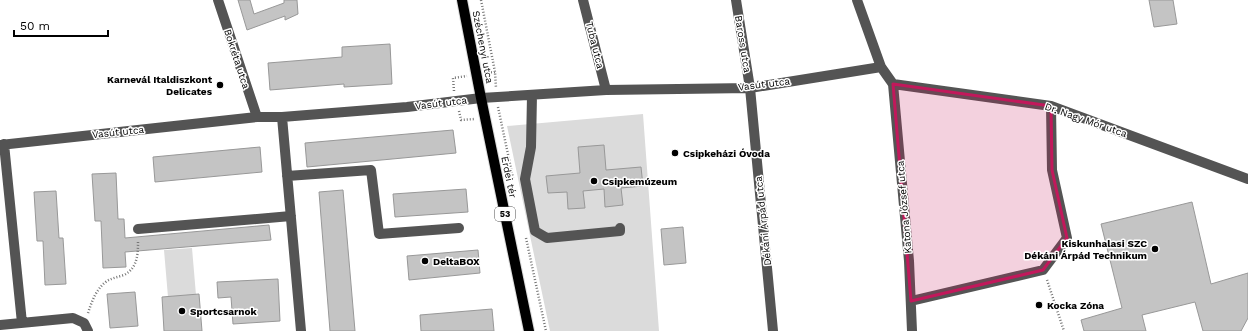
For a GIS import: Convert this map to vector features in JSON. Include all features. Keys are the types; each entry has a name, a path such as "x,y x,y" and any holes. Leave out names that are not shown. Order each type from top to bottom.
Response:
{"main road":[{"name":"Széchenyi utca","path":"462,0 481,98"},
{"name":"Erdei tér","path":"481,98 529,331"}],"street":[{"name":"Bokréta utca","path":"218,0 257,117"},
{"name":"Tuba utca","path":"584,0 606,90"},
{"name":"Baross utca","path":"736,0 750,88"},
{"path":"857,0 882,67 893,84"},
{"name":"Vasút utca","path":"2,145 257,117 282,117 407,107 481,98 606,90 750,88 882,67"},
{"name":"Dr. Nagy Mór utca","path":"893,84 1051,106 1248,179"},
{"name":"Katona József utca","path":"893,84 909,261 912,331"},
{"name":"Dékáni Árpád utca","path":"750,88 773,331"},
{"path":"532,95 531,147 524,179 535,231 547,238 620,231 620,228"},
{"path":"911,301 1043,270 1067,238 1052,170 1051,106"},
{"path":"282,117 301,331"},
{"path":"2,145 22,323"},
{"path":"287,176 371,170 379,234 459,228"},
{"path":"138,229 291,216"},
{"path":"0,325 68,317 73,318 86,327"}],"path":[{"path":"481,0 495,72 500,117 515,186"},
{"path":"86,327 96,293 105,282 124,274 131,270 135,265 138,253 138,229"},
{"path":"525,231 546,331"},
{"path":"1043,270 1064,331"}],"highlighted area":[{"path":"893,84 1051,106 1052,170 1067,238 1043,270 911,301"}],"shaded area":[{"path":"643,114 659,331 550,331 507,126"},
{"path":"192,248 196,295 168,297 164,250"}],"building":[{"path":"238,0 250,0 254,14 284,3 284,0 297,0 298,14 285,20 285,16 247,30"},
{"path":"1149,0 1173,0 1177,24 1154,27"},
{"path":"390,44 392,84 344,87 344,84 270,90 268,63 342,57 342,47"},
{"path":"453,130 456,153 307,167 305,143"},
{"name":"Csipkemúzeum","path":"604,145 606,170 641,167 643,186 621,188 623,205 605,207 604,189 583,191 585,208 568,209 567,192 548,193 546,176 580,173 578,147"},
{"path":"260,147 262,172 155,182 153,157"},
{"path":"116,173 118,219 124,219 125,238 269,225 271,240 125,252 126,267 103,268 101,221 95,221 92,174"},
{"path":"466,189 468,212 395,217 393,194"},
{"path":"343,190 355,331 330,331 319,192"},
{"path":"56,191 59,238 63,238 66,284 45,285 43,241 37,241 34,192"},
{"name":"Kiskunhalasi SZC Dékáni Árpád Technikum","path":"1192,202 1211,284 1248,273 1248,318 1241,331 1203,331 1195,302 1142,315 1146,331 1084,331 1081,320 1122,308 1101,224"},
{"path":"683,227 686,263 664,265 661,229"},
{"path":"478,250 480,273 409,280 407,256"},
{"path":"278,279 280,321 233,324 231,297 218,298 217,282"},
{"path":"135,292 138,326 110,328 107,294"},
{"name":"Sportcsarnok","path":"199,294 202,331 164,331 162,297"},
{"path":"492,309 494,331 421,331 420,315"}],"place":[{"name":"Karnevál Italdiszkont Delicates","path":"220,85"},
{"name":"Csipkeházi Óvoda","path":"675,153"},
{"name":"Csipkemúzeum","path":"594,181"},
{"name":"Kiskunhalasi SZC Dékáni Árpád Technikum","path":"1155,249"},
{"name":"DeltaBOX","path":"425,261"},
{"name":"Kocka Zóna","path":"1039,305"},
{"name":"Sportcsarnok","path":"182,311"}]}
